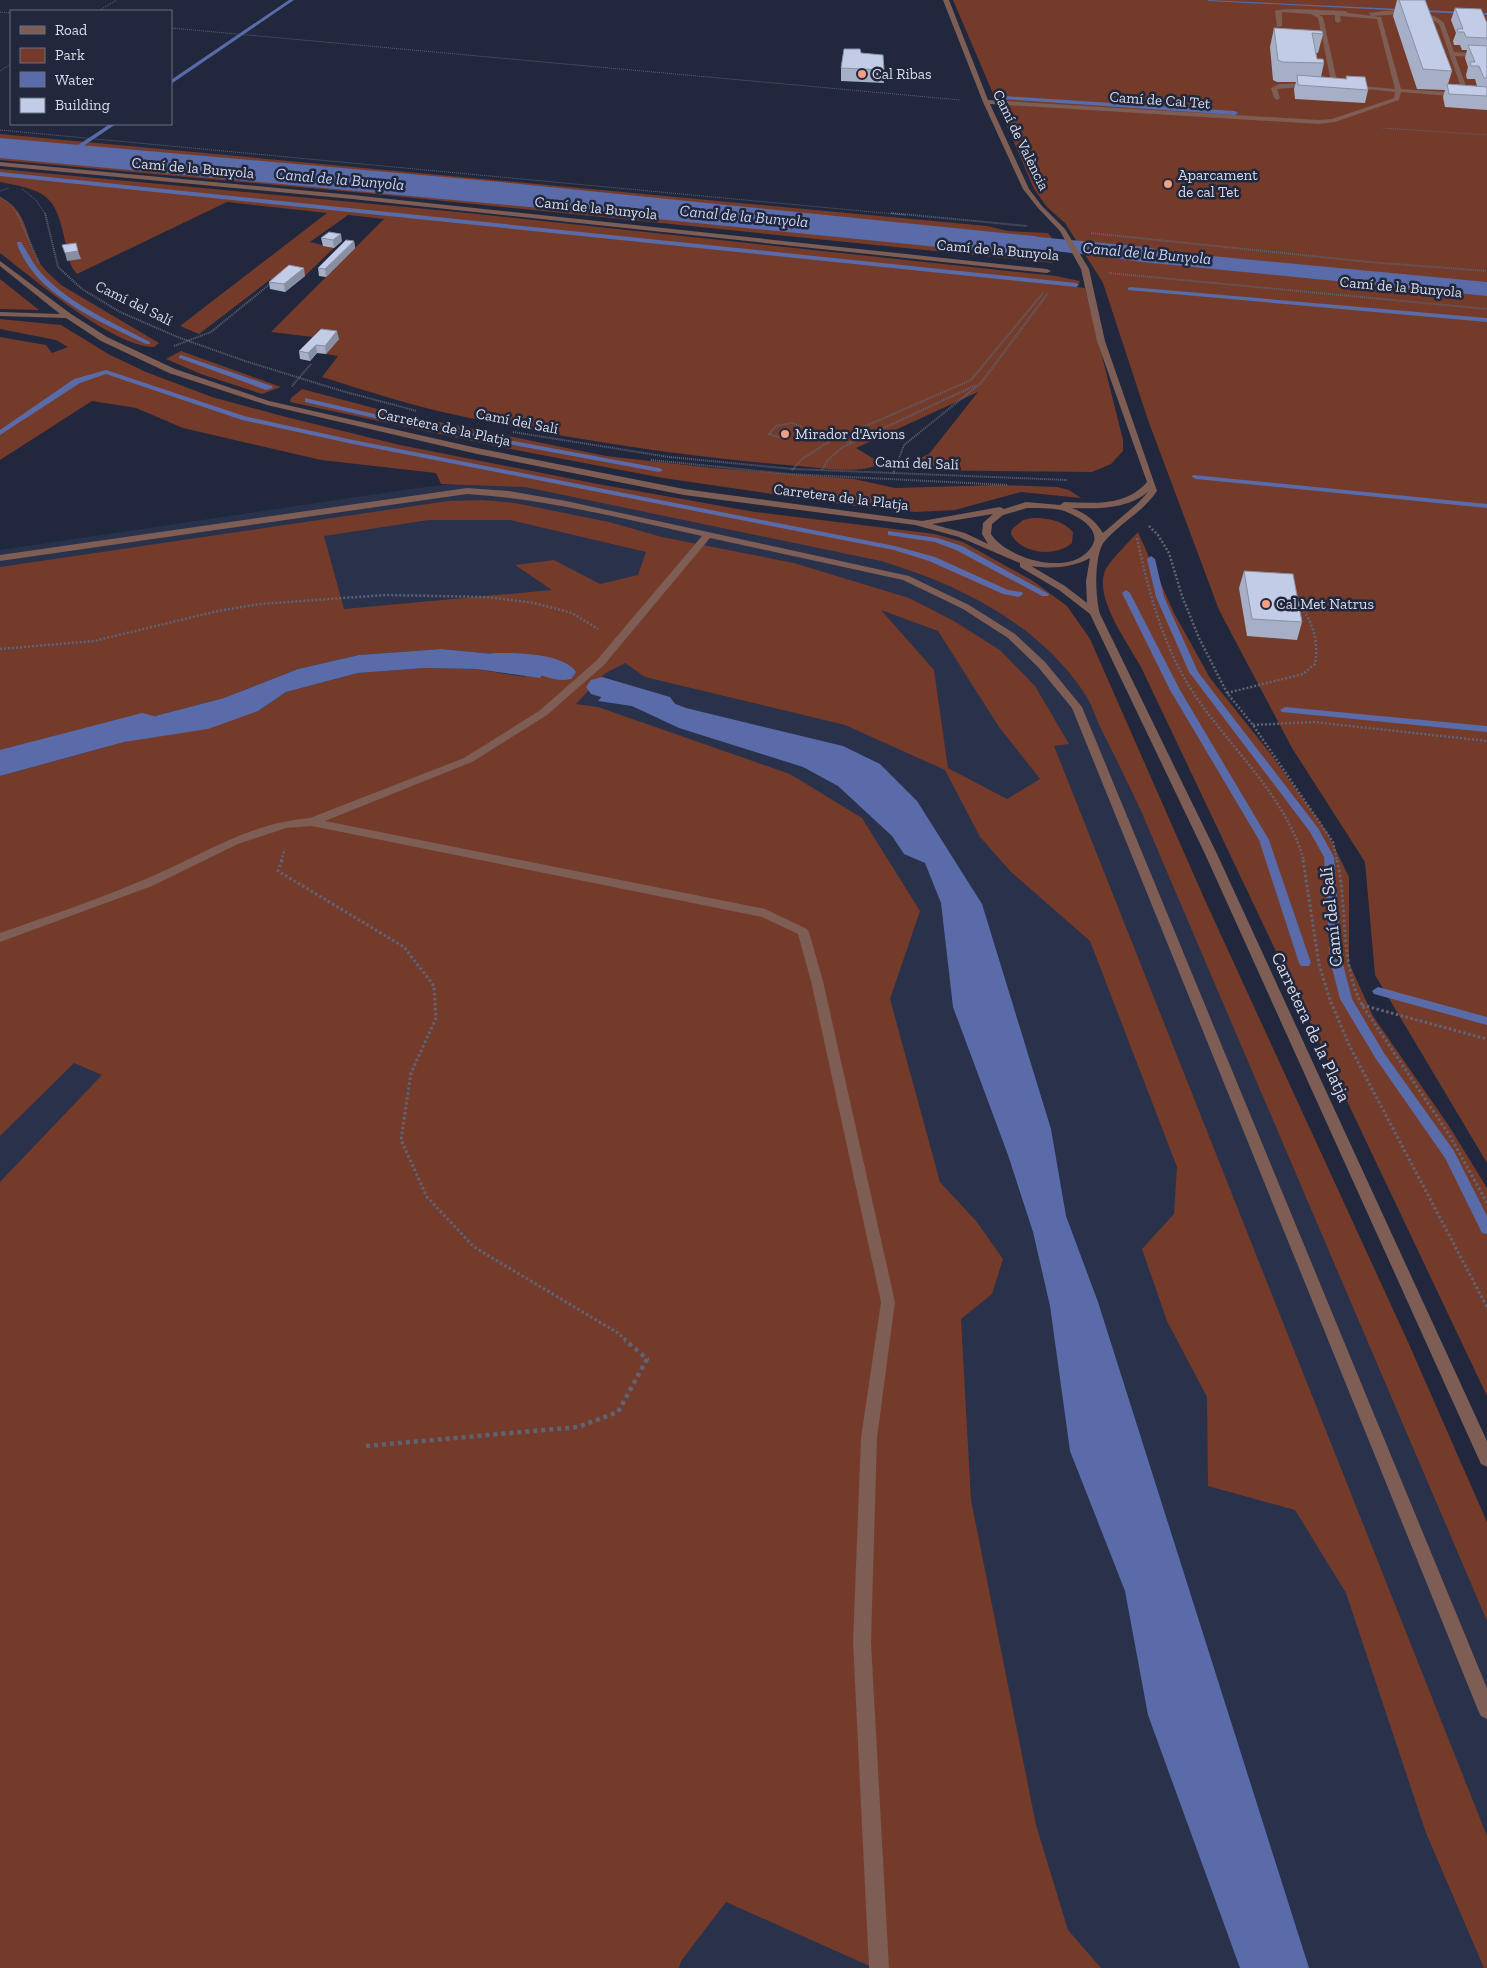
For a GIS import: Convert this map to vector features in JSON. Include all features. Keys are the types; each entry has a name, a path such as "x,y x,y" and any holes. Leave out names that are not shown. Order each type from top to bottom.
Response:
{"street":[{"name":"Camí de València","path":"946,0 986,102 1026,189 1064,232 1084,267 1101,341 1151,482"},
{"path":"1279,26 1278,11 1418,15 1436,18 1441,23 1468,96"},
{"path":"1312,13 1320,17 1335,86"},
{"path":"1338,21 1337,15 1340,14 1379,18 1398,92 1397,99 1392,102"},
{"path":"1452,54 1487,56"},
{"path":"1277,98 1274,88 1279,86 1315,86"},
{"path":"1325,86 1487,97"},
{"name":"Camí de Cal Tet","path":"986,102 1319,122 1333,121 1392,102 1404,102"},
{"name":"Camí de la Bunyola","path":"0,164 372,199 1047,271"},
{"name":"Carretera de la Platja","path":"0,263 68,316 104,339 143,358 267,403 477,451 684,492 916,522 962,535 1002,553 1062,588 1095,614"},
{"path":"0,314 68,316"},
{"path":"1042,505 1117,503 1139,495 1145,491 1151,482"},
{"path":"1015,560 1048,566 1063,565 1089,556 1121,520 1145,504 1153,491 1151,482"},
{"path":"0,558 466,491 509,494 709,534 906,578 946,597 1001,628 1042,664 1077,707 1487,1710"},
{"path":"1042,505 1058,507 1085,517 1099,533 1098,545"},
{"name":"Carretera de la Platja","path":"916,522 965,517 1011,508 1042,505"},
{"path":"1002,553 986,537 986,528 994,516 1011,508"},
{"path":"312,822 468,760 543,712 600,663 709,534"},
{"name":"Carretera de la Platja","path":"1098,545 1089,580 1090,600 1095,614 1211,854 1487,1459"},
{"path":"0,938 148,883 234,841 285,824 312,822 765,913 803,932 817,981 888,1302 869,1438 862,1642 879,1968"}],"path":[{"path":"100,10 117,0"},
{"path":"172,28 886,95 986,102"},
{"path":"1383,128 1487,135"},
{"name":"Camí de la Bunyola","path":"0,130 1369,262 1487,271"},
{"name":"Camí del Salí","path":"5,184 29,194 43,207 52,235 56,265 63,274 115,309 188,340 300,380 425,413"},
{"path":"0,197 16,209 32,251 40,264"},
{"name":"Camí de la Bunyola","path":"1084,267 1487,309"},
{"path":"143,358 211,332 270,284"},
{"path":"892,474 904,445 981,383 1048,292"},
{"path":"166,342 183,349"},
{"path":"305,371 311,364"},
{"path":"822,470 827,461 841,448 981,383"},
{"path":"284,384 293,386"},
{"path":"784,439 769,434 776,426 791,423 851,443"},
{"name":"Camí del Salí","path":"509,432 669,457 822,470 1072,481"},
{"path":"645,459 789,474 1017,485"},
{"name":"Camí del Salí","path":"1147,524 1158,535 1169,553 1182,596 1199,638 1227,693 1253,725 1334,842 1342,881 1348,963 1352,986 1362,1005 1450,1136 1487,1203"},
{"path":"1135,533 1145,581 1157,620 1180,670 1215,722 1272,794 1295,836 1308,875 1316,952 1325,988 1335,1014 1354,1056 1487,1306"},
{"path":"0,649 93,641 188,617 260,604 361,597 467,594 544,605 589,621 615,646"},
{"path":"1227,693 1302,674 1316,664 1319,646 1309,617 1298,603"},
{"path":"1253,725 1314,722 1487,741"},
{"path":"312,822 285,849 278,871 404,947 434,986 436,1018 411,1073 401,1140 427,1198 474,1248 618,1332 647,1359 618,1412 578,1428 366,1446"},
{"path":"1362,1005 1487,1039"}],"shaded area":[{"path":"523,480 945,572 1064,648 1487,1545 1487,1968 0,1968 0,550 417,488 461,483"}],"green space":[{"path":"953,0 1487,0 1487,1163 1375,975 1365,862 1292,748 1219,610 1148,420 1103,283 1065,223 1047,207 1034,189"},
{"path":"0,134 987,226 1008,231 1048,233 1054,241 0,140"},
{"path":"0,154 1034,253 1052,256 1053,263 375,194 0,160"},
{"path":"0,169 458,212 1056,276 1080,281 1077,287 1085,288 1123,440 1123,451 1111,464 1092,472 912,470 908,466 913,461 929,454 978,392 856,448 881,463 873,467 853,470 715,458 631,447 429,409 322,377 338,356 326,354 338,340 271,332 384,219 348,215 310,242 334,248 305,276 291,273 282,280 271,279 199,334 180,326 327,213 227,202 77,274 69,260 62,229 54,206 48,198 40,193 0,182"},
{"path":"0,197 17,210 39,262 61,285 159,343 154,347 137,344 117,336 74,310 0,253"},
{"path":"0,279 39,310 0,309"},
{"path":"0,319 61,325 110,355 146,372 212,397 400,445 598,484 755,512 935,534 963,542 1033,581 1067,606 1090,639 1204,898 1408,1342 1487,1522 1487,1621 1141,811 1086,695 1064,667 1043,645 994,609 967,594 939,581 881,561 525,487 441,484 436,473 321,460 183,428 136,408 92,401 0,460 0,337 46,345 52,353 68,347 56,340 0,329"},
{"path":"181,351 281,387 262,394 201,374 166,359"},
{"path":"302,389 385,411 606,456 713,468 854,479 895,488 998,485 1057,487 1069,490 1081,498 1021,492 955,510 916,512 854,506 663,478 505,448 290,402 291,398"},
{"path":"483,500 515,503 609,522 662,537 794,563 909,598 952,620 1000,650 1035,686 1069,744 1054,746 1487,1836 1487,1968 1484,1968 1426,1833 1346,1593 1295,1510 1208,1486 1207,1397 1167,1321 1142,1249 1174,1214 1177,1167 1090,941 1011,872 980,837 945,770 845,725 645,677 625,663 604,674 576,704 598,707 790,774 862,818 920,911 890,999 940,1182 976,1221 1003,1259 992,1294 961,1319 971,1500 1036,1825 1068,1930 1101,1968 874,1968 726,1902 681,1961 679,1968 0,1968 0,1182 102,1075 74,1063 0,1136 0,776 124,742 258,711 286,692 358,673 425,668 476,669 524,677 549,659 441,649 359,655 298,669 224,698 159,715 33,755 0,761 0,567 448,501","holes":["429,520 510,520 646,552 638,575 600,584 554,560 515,565 552,590 344,609 324,536","881,610 938,631 999,727 1040,779 1007,799 948,768 934,670"]},
{"path":"1032,518 1060,522 1073,532 1072,543 1049,552 1031,550 1023,546 1011,534 1012,529 1023,520"},
{"path":"1138,532 1174,613 1210,678 1270,753 1327,832 1349,877 1349,963 1373,1016 1449,1126 1487,1188 1487,1396 1141,667 1108,607 1103,582 1105,571 1115,556"}],"water":[{"path":"0,138 501,182 1034,236 1054,241 1057,245 1052,256 1029,256 637,217 0,158"},
{"path":"1093,249 1159,251 1487,282 1487,296 1142,262 1100,256"},
{"path":"441,649 549,659 548,667 540,678 476,669 425,668 358,673 286,692 258,711 208,729 124,742 0,776 0,761 33,755 159,715 224,698 298,669 359,655"},
{"path":"615,681 686,708 843,746 880,764 917,801 982,904 1051,1129 1066,1216 1098,1302 1309,1968 1240,1968 1148,1715 1125,1591 1070,1451 1050,1306 1033,1232 1008,1155 953,1007 941,903 925,863 904,854 892,836 838,786 803,767 679,728 632,706 598,701"}],"building":[{"path":"1399,0 1425,0 1452,71 1423,69"},
{"path":"1455,8 1481,9 1487,23 1487,38 1466,37 1464,32 1458,32 1457,29 1463,29"},
{"path":"1274,28 1322,31 1323,34 1312,33 1317,59 1323,59 1324,63 1282,62 1278,60"},
{"path":"1468,45 1487,46 1487,78 1484,78 1479,66 1471,66 1470,62 1475,62"},
{"path":"844,49 860,49 861,53 883,55 884,70 841,68"},
{"path":"1297,75 1347,79 1346,76 1365,77 1368,90 1298,85"},
{"path":"1447,84 1487,87 1487,96 1449,94"},
{"path":"329,232 341,234 333,240 321,238"},
{"path":"346,240 354,241 325,269 318,268"},
{"path":"76,243 78,251 65,253 62,245"},
{"path":"289,265 304,268 284,284 269,282"},
{"path":"321,329 337,331 325,346 316,345 308,353 299,351"},
{"path":"1244,571 1293,574 1302,622 1252,619"}],"waterway":[{"path":"172,82 292,0"},
{"path":"1209,0 1487,14"},
{"path":"1004,98 1235,113"},
{"path":"71,152 112,125"},
{"path":"0,174 1076,285"},
{"name":"Canal de la Bunyola","path":"1004,240 1147,254"},
{"path":"19,243 28,260 40,276 56,290 93,314 148,343"},
{"path":"1130,289 1487,320"},
{"path":"181,357 269,388"},
{"path":"0,433 77,381 106,372 242,418 353,442 895,548 932,559 1006,592 1019,594"},
{"path":"308,400 405,423 659,470"},
{"path":"1196,477 1487,506"},
{"path":"891,533 937,540 959,548 1045,594"},
{"path":"1151,559 1160,597 1194,672 1314,830 1329,857 1336,960 1346,999 1380,1056 1450,1155 1487,1229"},
{"path":"1126,593 1175,690 1264,840 1305,963"},
{"path":"495,662 527,662 560,672"},
{"path":"602,687 659,704"},
{"path":"1285,710 1487,729"},
{"path":"0,761 142,723"},
{"path":"1378,991 1487,1021"}],"place":[{"name":"Cal Ribas","path":"862,74"},
{"name":"Aparcament de cal Tet","path":"1168,184"},
{"name":"Mirador d'Avions","path":"785,434"},
{"name":"Cal Met Natrus","path":"1266,604"}]}
